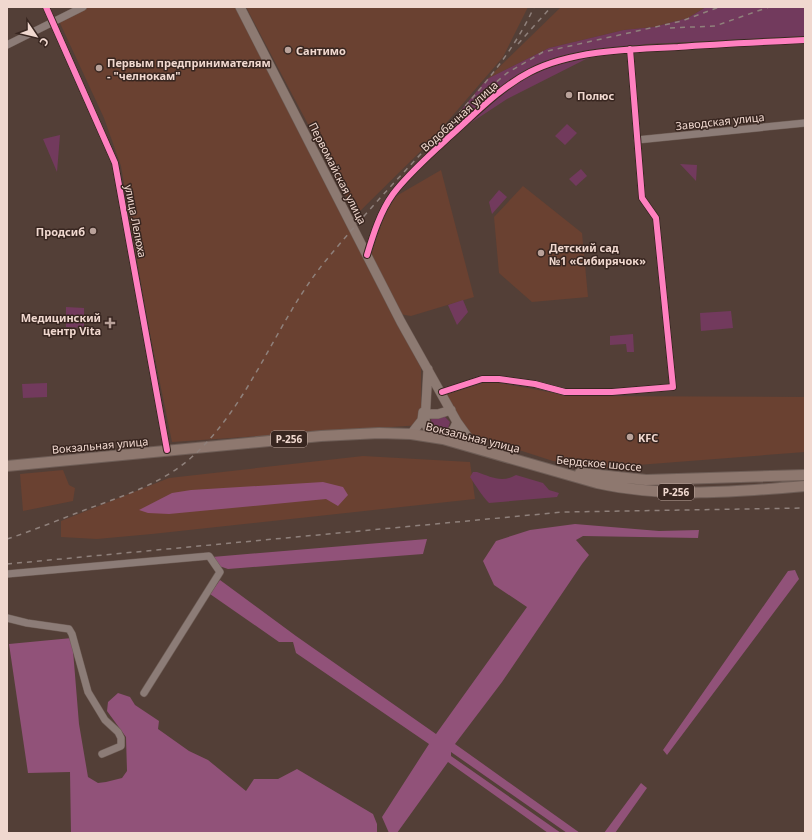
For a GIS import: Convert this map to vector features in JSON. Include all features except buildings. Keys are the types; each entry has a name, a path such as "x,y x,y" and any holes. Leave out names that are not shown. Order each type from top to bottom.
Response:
{"highway":[{"name":"Вокзальная улица","path":"7,466 359,433 411,434 443,439 475,447 550,470"},
{"name":"Бердское шоссе","path":"550,470 646,480 805,475"},
{"name":"Бердское шоссе","path":"550,470 597,484 646,491 732,491 805,486"}],"main road":[{"name":"Первомайская улица","path":"240,7 367,255 428,370 442,392 457,422 475,447"},
{"path":"428,370 425,414 427,430 430,437"},
{"path":"411,434 422,420 426,399"},
{"path":"425,414 438,414 451,410"},
{"path":"443,439 454,429 457,422"}],"street":[{"name":"улица Лелюха","path":"46,7 54,22 115,163 167,450"},
{"path":"7,45 83,7"},
{"name":"Водобачная улица","path":"367,255 384,210 393,194 435,151 509,85 530,72 550,63 630,49 805,40"},
{"path":"442,392 482,379 499,379 535,384 564,392 612,392 673,387 656,218 642,198 630,49"},
{"name":"Заводская улица","path":"637,140 805,123"},
{"path":"7,574 209,556 220,572 144,693"},
{"path":"7,618 27,623 69,629 72,634 88,692 105,720 118,732 122,738 121,746 102,754"}],"shaded area":[{"path":"88,7 236,7 421,368 421,425 172,442 147,319 121,166 104,118 59,21"},
{"path":"246,7 528,7 503,57 429,143 356,215"},
{"path":"561,7 706,7 688,18 654,27 624,30 549,48 487,79"},
{"path":"706,7 805,7 805,37 645,44 586,59 507,99 425,153 487,79 549,48 624,30 654,27 688,18"},
{"path":"567,124 577,133 565,145 555,136"},
{"path":"60,135 57,172 43,139"},
{"path":"680,164 697,165 696,181"},
{"path":"581,169 587,176 576,186 569,179"},
{"path":"441,170 474,297 411,316 399,314 371,254 386,202"},
{"name":"Детский сад №1 «Сибирячок»","path":"523,186 582,233 588,297 532,302 499,273 494,217"},
{"path":"499,190 507,197 492,214 489,202"},
{"path":"463,300 468,312 457,325 448,305"},
{"path":"66,307 84,308 84,328 66,327"},
{"path":"731,311 733,328 701,331 700,313"},
{"path":"633,334 634,352 627,352 626,344 610,345 610,336"},
{"path":"483,382 500,383 571,396 805,397 805,452 599,468 553,461 466,433 445,393"},
{"path":"47,383 47,397 23,398 22,384"},
{"path":"444,416 450,422 448,428 439,430 432,426 431,418"},
{"path":"363,456 470,462 475,499 152,534 97,539 61,537 61,521 169,478"},
{"path":"63,470 69,485 75,488 73,501 23,511 20,474"},
{"path":"473,472 501,479 506,479 516,475 543,483 549,490 559,493 557,497 489,503 470,477"},
{"path":"323,482 343,487 348,495 338,506 326,499 169,514 148,513 139,510 172,493 191,490"},
{"path":"575,524 659,531 699,530 698,538 583,536 576,540 589,555 502,682 455,744 580,833 567,833 451,752 451,756 561,833 548,833 448,762 397,833 389,833 382,817 429,744 296,653 293,642 279,642 210,594 220,580 296,636 436,734 527,607 494,585 483,561 496,541 530,530"},
{"path":"427,539 423,554 228,569 213,564 212,557"},
{"path":"795,570 799,579 667,755 663,750 788,571"},
{"path":"72,638 79,724 88,777 98,783 106,782 122,778 127,771 126,737 107,711 108,702 118,693 130,697 135,705 159,721 158,729 189,751 208,760 246,791 254,779 278,779 297,769 373,814 377,824 377,833 71,833 70,772 28,773 9,644"},
{"path":"641,783 647,788 615,833 604,833"}],"railway":[{"path":"7,539 144,487 170,473 193,456 213,435 231,412 247,388 306,287 323,264 379,199 478,92 515,42 534,7"},
{"path":"518,44 551,7"},
{"path":"474,101 507,73 543,52 682,21 719,7"},
{"path":"670,28 715,26 769,7"},
{"path":"7,564 563,512 805,508"}],"cycle path":[{"path":"46,7 115,163 167,450"},
{"path":"367,255 374,232 384,208 405,179 487,102 519,78 530,72 564,59 602,52 805,40"},
{"path":"442,392 482,379 499,379 535,384 565,392 612,392 673,387 656,218 642,198 630,49"}],"place":[{"name":"Сантимо","path":"288,50"},
{"name":"Первым предпринимателям - \"челнокам\"","path":"99,68"},
{"name":"Полюс","path":"569,95"},
{"name":"Продсиб","path":"93,231"},
{"name":"Детский сад №1 «Сибирячок»","path":"541,253"},
{"name":"Медицинский центр Vita","path":"110,323"},
{"name":"KFC","path":"630,437"}]}
